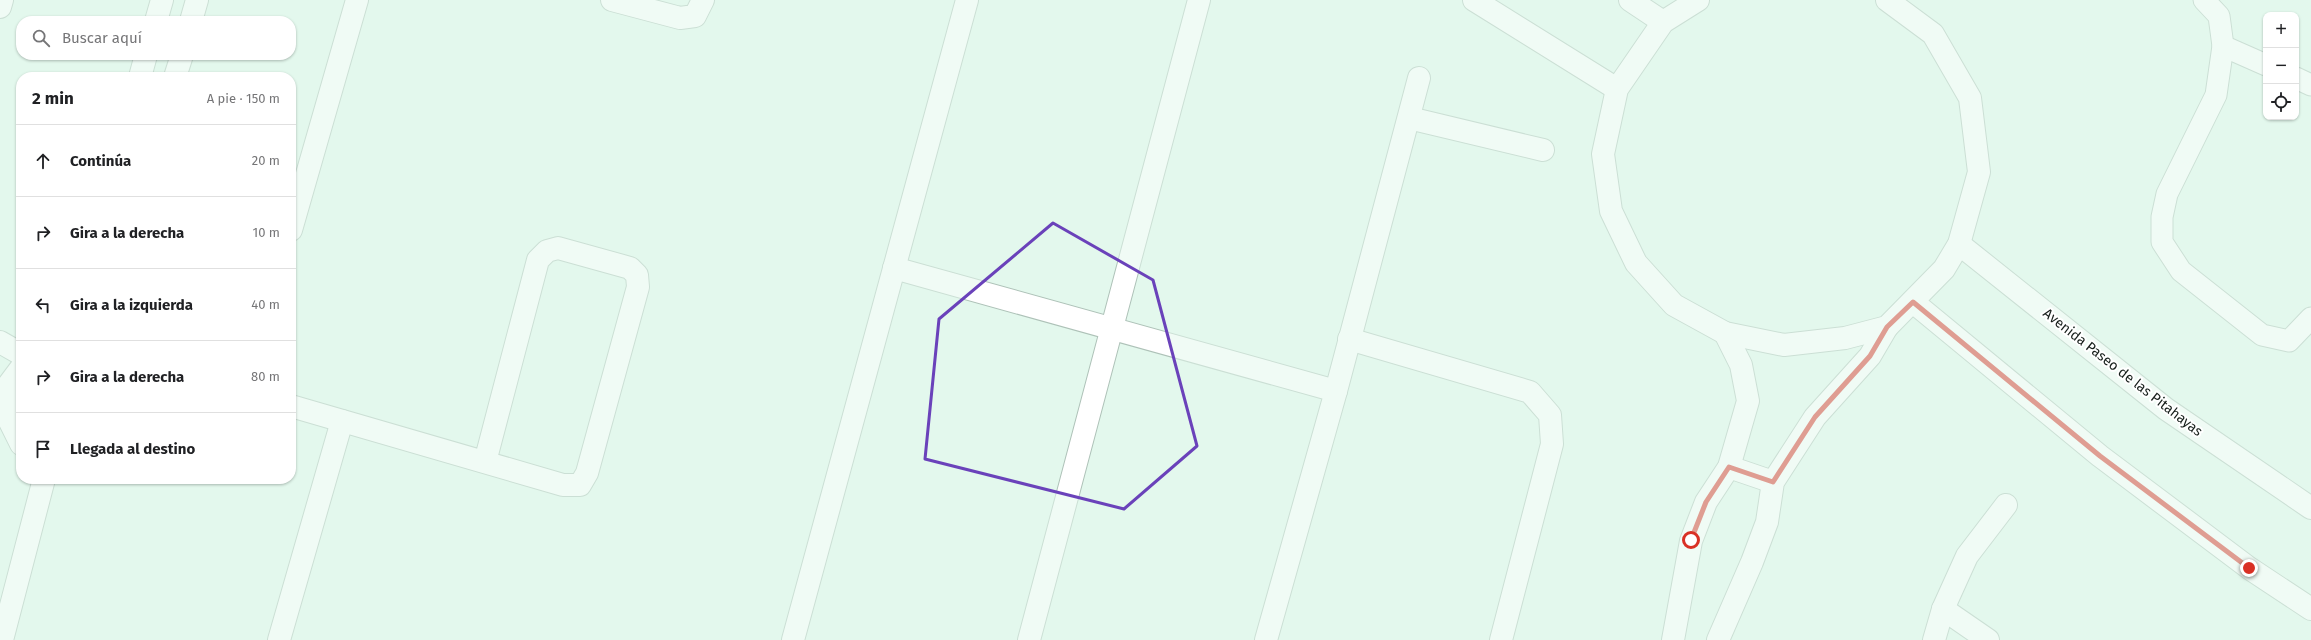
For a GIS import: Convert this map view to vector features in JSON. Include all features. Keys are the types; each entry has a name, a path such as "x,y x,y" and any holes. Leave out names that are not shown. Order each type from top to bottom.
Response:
{"street":[{"path":"0,7 2,0"},
{"path":"157,16 162,0"},
{"path":"192,16 197,0"},
{"path":"296,213 358,0"},
{"path":"612,0 680,18 696,16 703,0"},
{"path":"793,640 967,0"},
{"path":"1029,640 1113,329 1199,0"},
{"path":"1474,0 1617,89"},
{"path":"1630,0 1663,22"},
{"path":"1698,0 1663,22 1617,89 1603,154 1611,211 1636,263 1674,305 1725,333 1784,345 1845,338 1887,327"},
{"path":"1718,640 1752,562 1764,528 1773,482 1815,417 1870,356 1887,327 1944,269 1959,244 1979,172 1970,98 1933,34 1887,0"},
{"path":"141,72 145,60"},
{"path":"177,72 180,60"},
{"path":"1266,640 1336,391 1419,78"},
{"path":"1409,118 1543,150"},
{"name":"Avenida Paseo de las Pitahayas","path":"1959,244 2166,409 2311,508"},
{"path":"296,407 563,485 580,485 586,473 638,287 637,275 630,268 558,248 547,251 538,260 485,462"},
{"path":"894,268 1336,391"},
{"path":"1913,302 2100,456 2249,568 2311,609"},
{"path":"1673,640 1691,540 1706,502 1729,467 1748,401 1741,365 1725,333"},
{"path":"1350,339 1530,392 1550,415 1552,444 1501,640"},
{"path":"0,342 16,351"},
{"path":"16,375 9,384 7,416 16,434"},
{"path":"279,640 342,421"},
{"path":"1729,467 1773,482"},
{"path":"2,640 43,484"},
{"path":"1934,640 1943,609 1968,556 2006,505"},
{"path":"1943,609 1988,640"}],"lane":[{"path":"2204,0 2219,16 2223,46 2216,96 2167,194 2162,217 2162,242 2180,271 2262,335 2290,341 2311,318"},
{"path":"2223,46 2263,64"},
{"path":"2299,79 2311,85"}],"highlighted area":[{"path":"1053,223 1153,280 1197,446 1124,509 925,459 939,319"}],"route":[{"path":"1691,540 1706,502 1729,467 1773,482 1815,417 1870,356 1887,327 1913,302 1980,355 2100,456 2249,568"}]}
